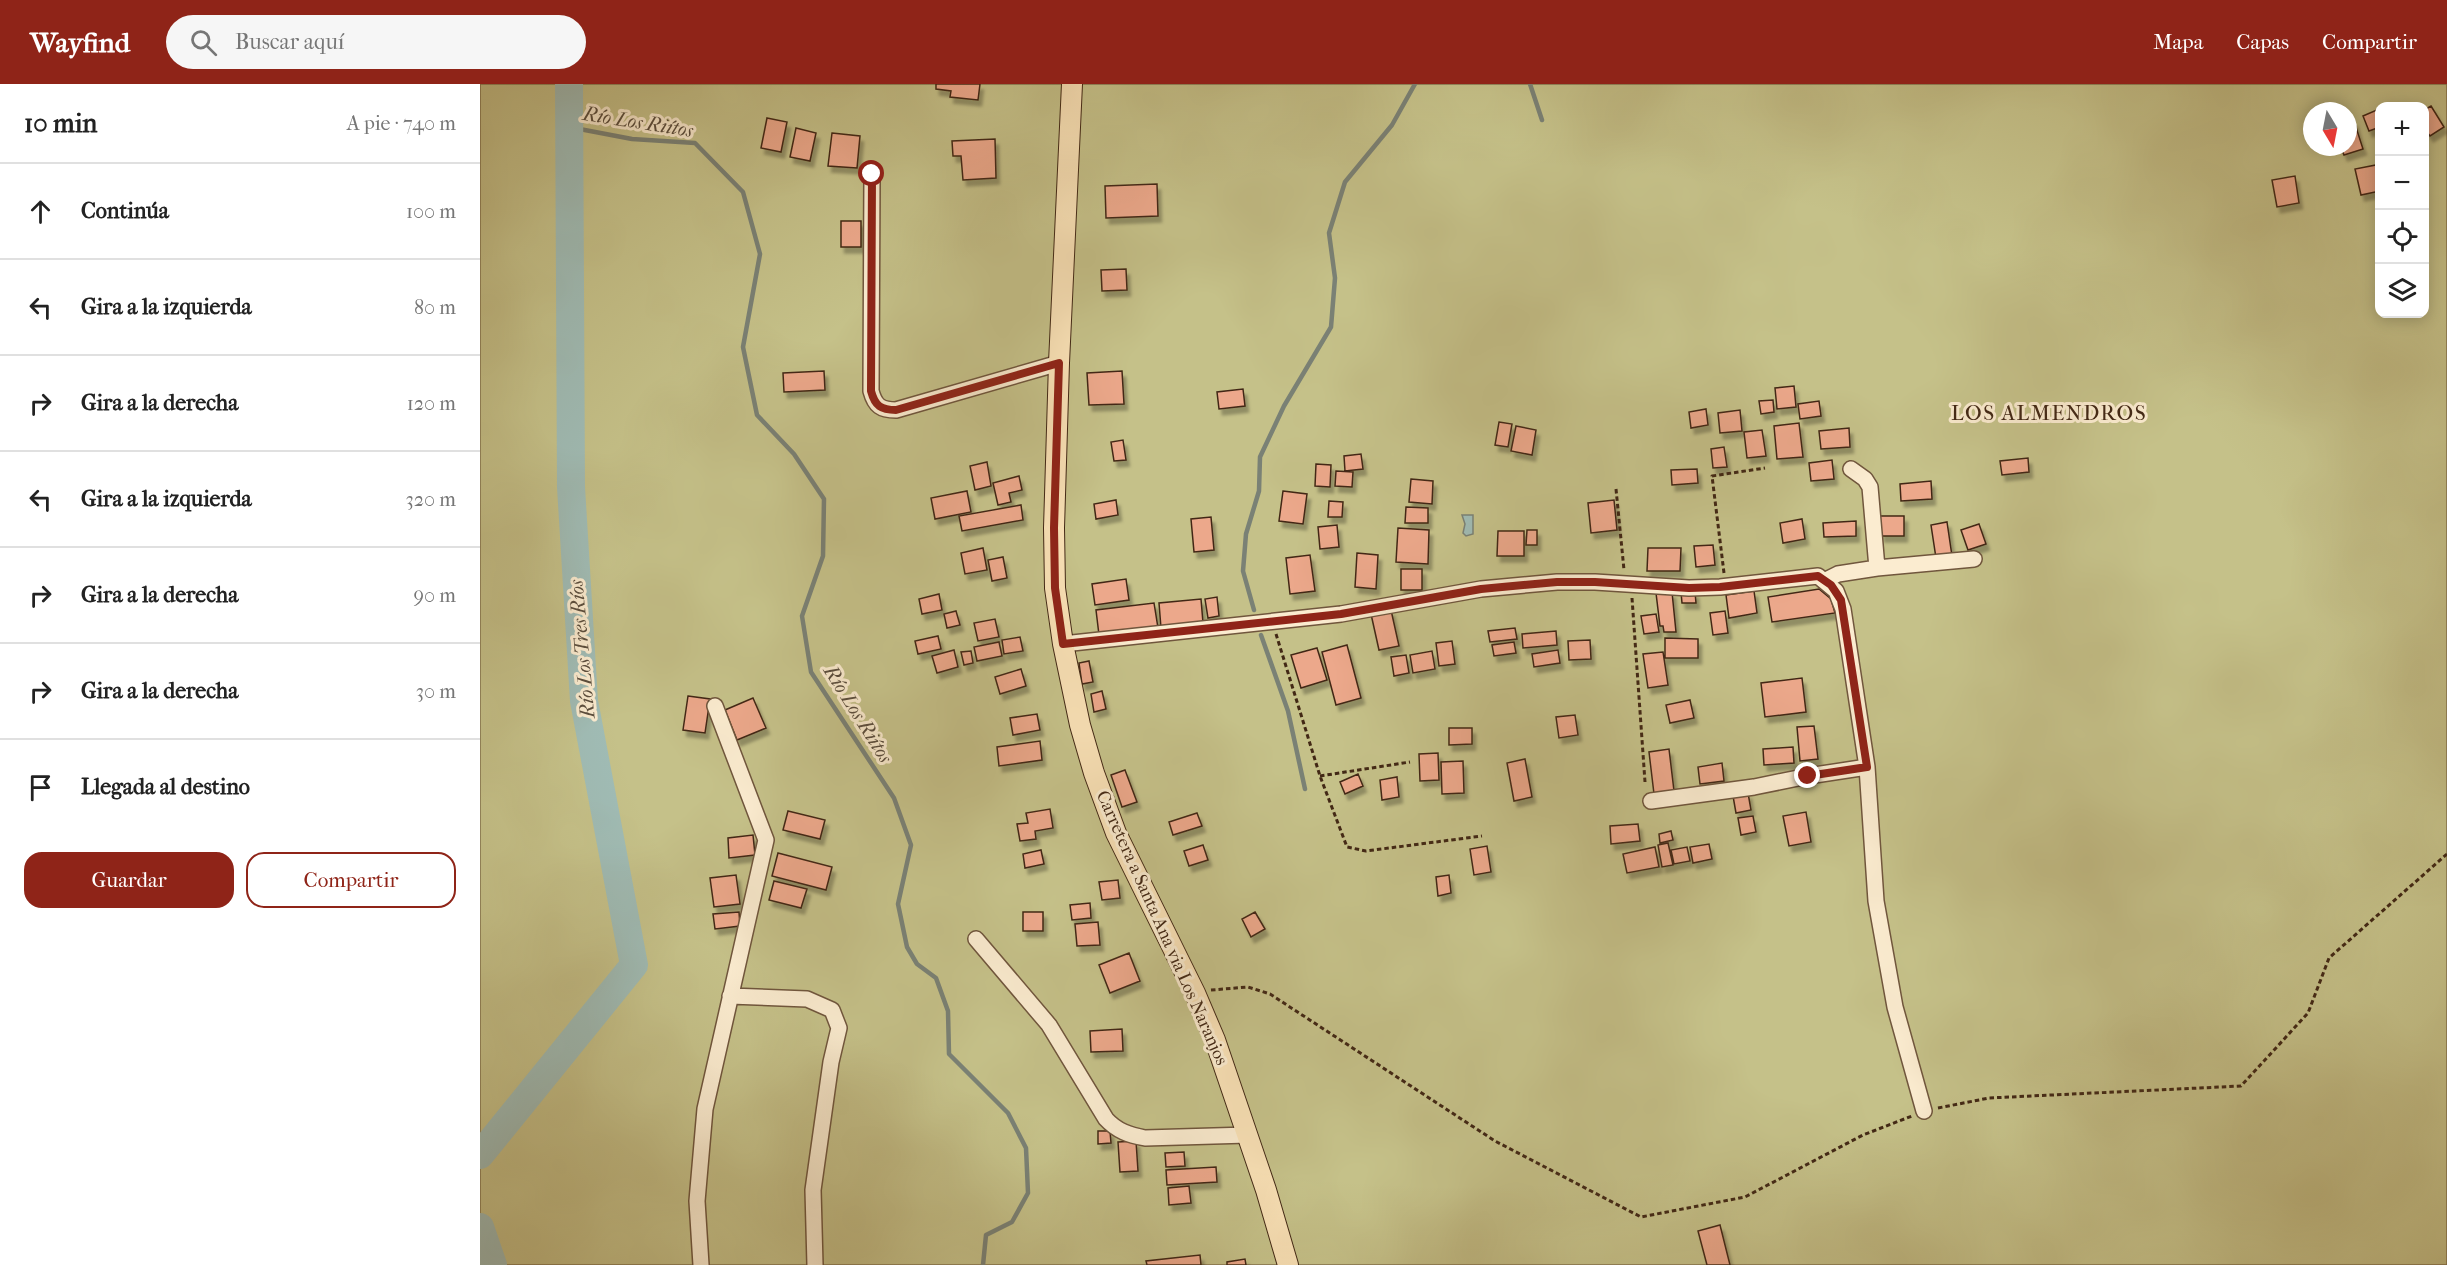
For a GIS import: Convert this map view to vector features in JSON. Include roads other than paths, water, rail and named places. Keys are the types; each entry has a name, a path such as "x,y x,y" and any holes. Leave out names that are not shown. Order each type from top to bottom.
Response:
{"main road":[{"name":"Carretera a Santa Ana via Los Naranjos","path":"1072,84 1054,528 1055,588 1063,644 1080,725 1113,823 1195,993 1215,1040 1248,1135 1288,1265"}],"street":[{"path":"872,174 871,391 874,403 883,410 896,410 1059,363"},
{"path":"1851,469 1865,479 1870,487 1877,568"},
{"path":"1824,581 1838,574 1877,568 1974,559"},
{"path":"1063,644 1341,614 1481,589 1557,582 1689,588 1818,576 1836,591 1843,609 1867,767 1876,901 1895,1007 1924,1111"},
{"path":"700,1265 697,1201 705,1109 766,840 715,706"},
{"path":"1651,801 1754,787 1867,767"},
{"path":"976,939 1049,1025 1106,1119 1114,1128 1145,1138 1248,1135"},
{"path":"730,996 807,999 832,1010 839,1028 831,1062 813,1190 815,1265"}],"water":[{"path":"1462,515 1473,515 1473,534 1466,536 1463,533 1465,524"}],"waterway":[{"name":"Río Los Tres Ríos","path":"480,1155 634,965 584,701 571,487 569,84"},
{"path":"1254,610 1243,571 1246,534 1259,491 1260,457 1284,406 1331,327 1335,278 1329,233 1345,182 1392,125 1415,84"},
{"path":"1530,84 1542,120"},
{"name":"Río Los Riítos","path":"569,127 632,139 695,143 743,192 760,254 743,347 757,415 794,454 824,499 823,556 802,616 811,672 894,798 911,845 898,904 907,947 917,964 936,978 948,1011 949,1054 1008,1113 1026,1148 1028,1193 1012,1222 986,1235 983,1265"},
{"path":"1261,635 1288,711 1305,789"},
{"name":"Río Los Tres Ríos","path":"480,1227 493,1265"}],"district":[{"name":"LOS ALMENDROS","path":"2049,413"}]}
